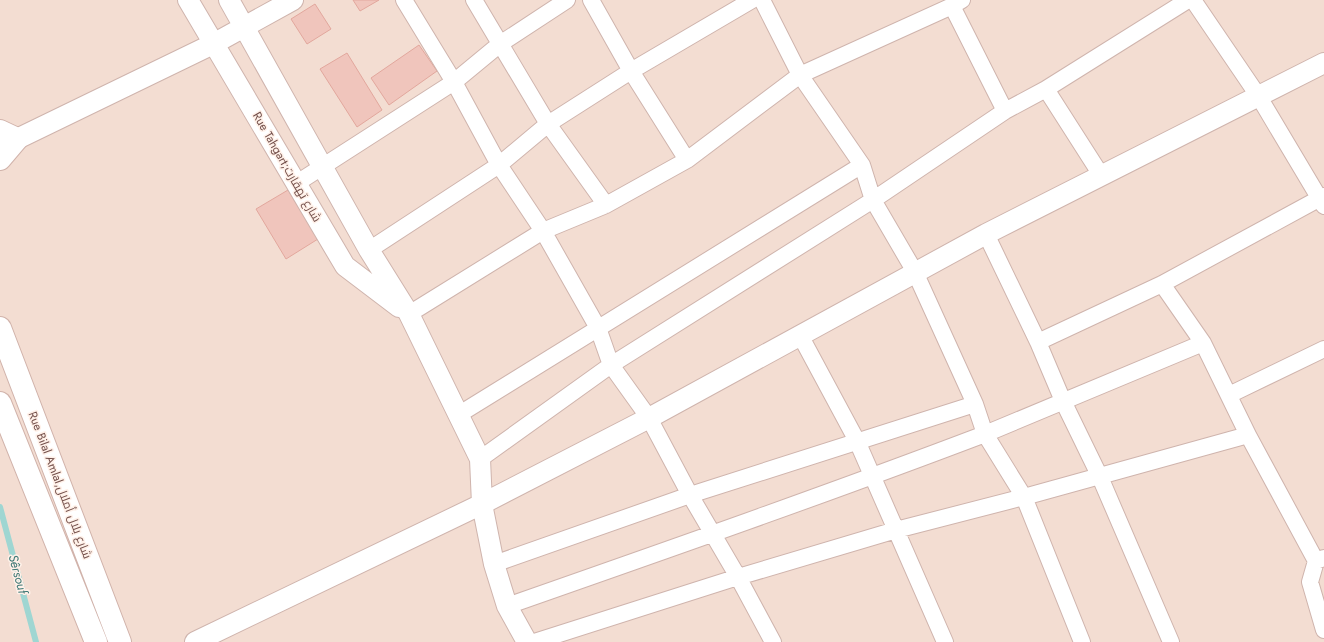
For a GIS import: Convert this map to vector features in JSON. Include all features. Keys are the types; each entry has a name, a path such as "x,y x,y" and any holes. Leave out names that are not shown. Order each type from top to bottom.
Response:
{"main road":[{"path":"0,159 6,137"},
{"name":"Rue Bilal Amlal,شارع بلال أملال","path":"0,328 120,642"},
{"name":"Rue Bilal Amlal,شارع بلال أملال","path":"0,404 96,642"}],"street":[{"name":"Rue Tahgart;شارع تهقارت","path":"188,0 215,43 345,266 409,314"},
{"name":"Rue Tahgart;شارع تهقارت","path":"229,0 369,250 409,314 480,459 482,504 494,564 508,606 527,642"},
{"path":"6,137 215,43 293,0"},
{"path":"404,0 454,82 499,165 543,231 598,328 611,365 649,418 690,495 738,577 772,642"},
{"path":"474,0 548,124 606,205"},
{"path":"297,183 454,82 500,44 567,0"},
{"path":"591,0 631,71 687,160"},
{"path":"369,250 499,165 548,124 631,71 752,0"},
{"path":"762,0 800,75 862,165 873,200 915,272 974,404 985,434 1024,498 1082,642"},
{"path":"480,459 611,365 873,200 1005,111 1046,89 1188,0"},
{"path":"1038,342 1162,284 1323,200 1258,97 1193,0"},
{"path":"409,314 543,231 606,205 687,160 800,75 957,3 1005,111"},
{"path":"196,642 482,504 649,418 986,234 1324,63"},
{"path":"1046,89 1101,175"},
{"path":"458,415 862,165"},
{"path":"986,234 1038,342 1100,477 1171,642"},
{"path":"1162,284 1203,343 1248,435 1320,559 1310,582 1324,630"},
{"path":"800,335 857,441 945,642"},
{"path":"508,606 873,477 985,434 1203,343"},
{"path":"1229,395 1324,349"},
{"path":"494,564 690,495 974,404"},
{"path":"534,642 738,577 896,530 1024,498 1248,435"}],"shaded area":[{"path":"0,0 1324,0 1324,642 0,642"}],"building":[{"path":"353,0 379,0 360,11"},
{"path":"315,4 331,29 307,44 291,19"},
{"path":"419,45 437,71 389,105 371,78"},
{"path":"347,53 382,110 357,127 320,69"},
{"path":"288,190 318,239 286,259 256,209"}],"waterway":[{"name":"Sêrsouf","path":"0,507 36,642"}]}
